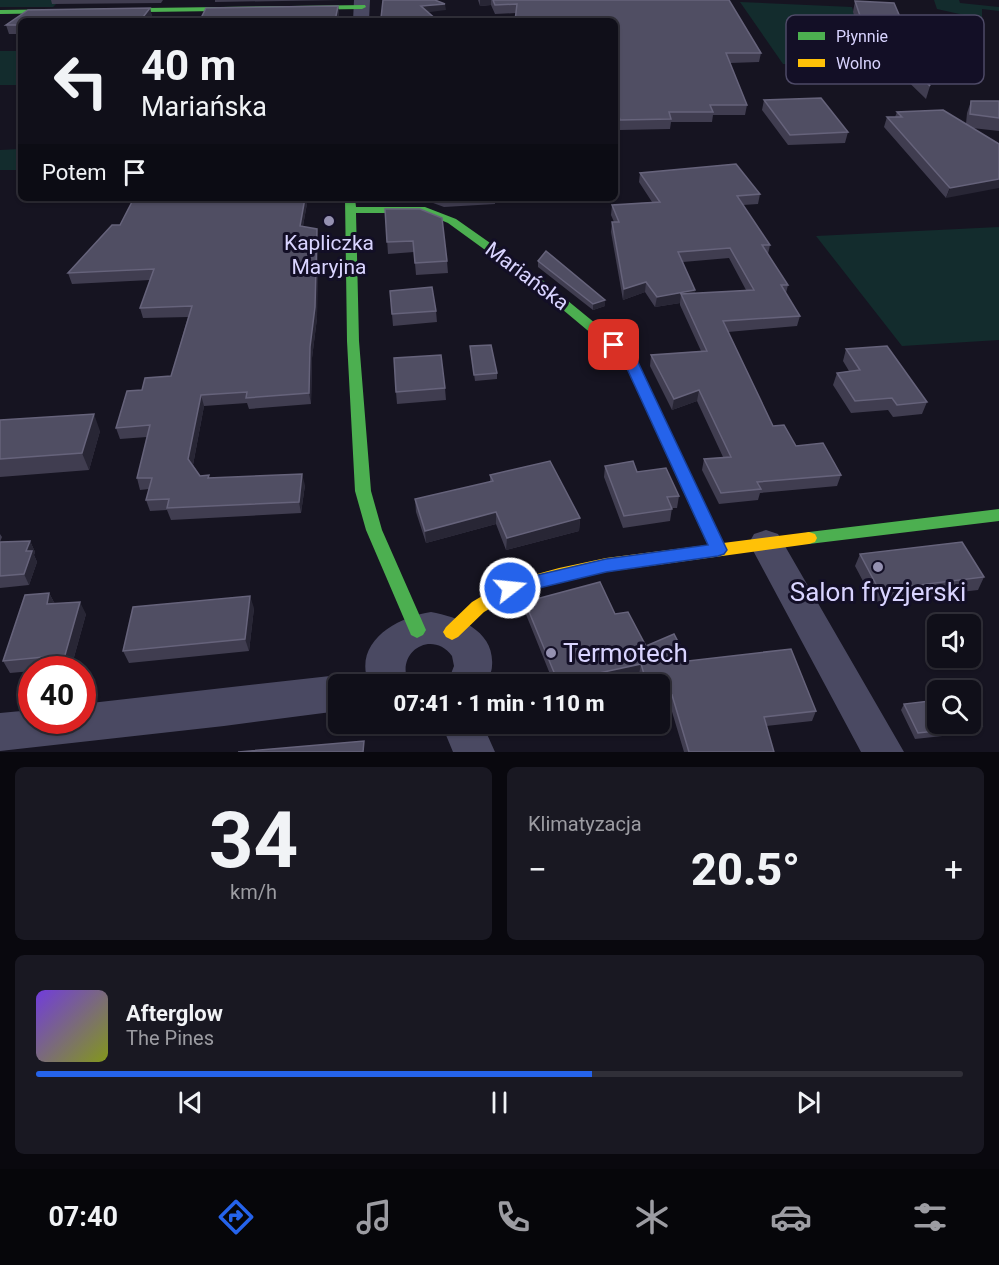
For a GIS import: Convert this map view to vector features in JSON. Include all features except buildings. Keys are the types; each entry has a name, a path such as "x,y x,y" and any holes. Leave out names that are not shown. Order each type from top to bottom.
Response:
{"street":[{"path":"0,12 362,9"},
{"name":"Mariańska","path":"434,631 374,530 363,491 353,341 349,204 425,210 452,221 536,281 629,358 718,550"},
{"path":"383,674 384,665 393,646 403,636 434,631 510,588 606,565 999,515"},
{"path":"766,543 884,752"},
{"path":"434,631 467,645 472,656 472,674"},
{"path":"0,732 328,694"},
{"path":"466,734 474,752"}],"green space":[{"path":"0,0 60,0 53,7 0,7"},
{"path":"934,0 959,0 960,3 999,7 999,11 982,9 982,15 964,15 937,9"},
{"path":"740,2 852,7 854,15 786,15 786,64 783,64"},
{"path":"0,51 18,51 18,85 0,85"},
{"path":"18,149 18,170 0,170 0,150"},
{"path":"999,227 999,340 902,346 816,236"}],"traffic: fast":[{"path":"0,12 362,7"},
{"path":"350,201 353,341 363,491 374,530 417,630"},
{"path":"349,210 425,210 452,221 536,281 629,358 718,550"},
{"path":"809,538 999,515"}],"traffic: slow":[{"path":"452,632 478,607 510,588 559,575 606,565 809,538"}],"place":[{"name":"Kapliczka Maryjna","path":"329,221"},
{"name":"Salon fryzjerski","path":"878,567"},
{"name":"Termotech","path":"551,653"}],"route":[{"path":"510,588 606,565 718,550 629,358 614,345"}]}
